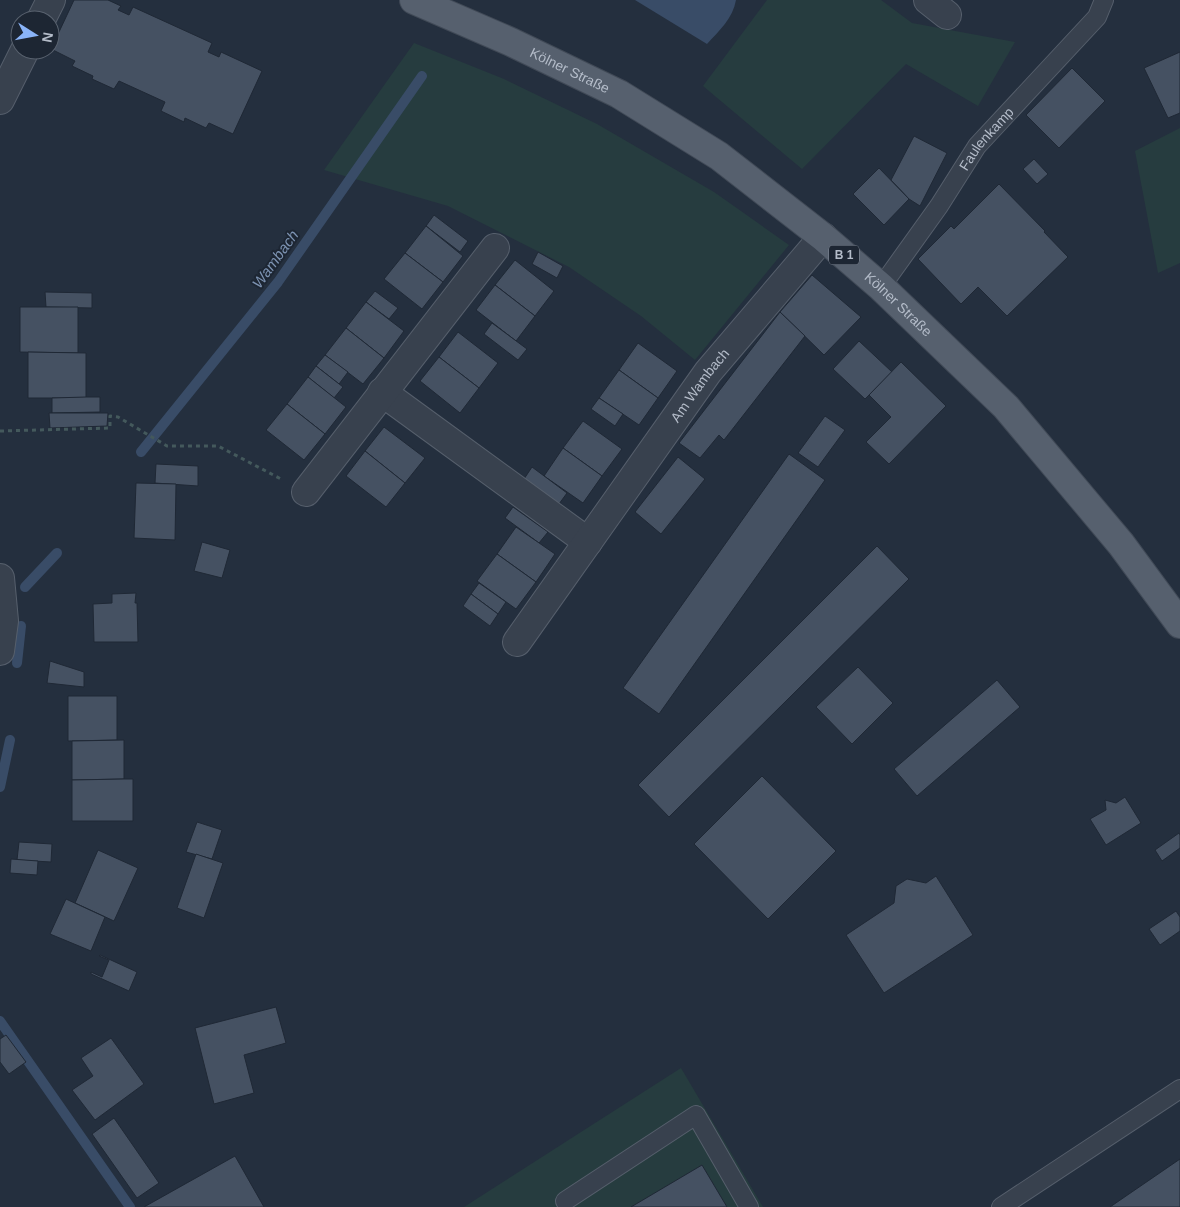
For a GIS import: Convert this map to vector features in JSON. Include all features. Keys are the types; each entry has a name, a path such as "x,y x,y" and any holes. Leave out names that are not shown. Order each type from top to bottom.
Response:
{"main road":[{"name":"Kölner Straße","path":"414,0 511,42 618,94 719,156 823,237 881,287 1006,406 1120,544 1180,624"}],"street":[{"path":"0,100 20,60"},
{"name":"Am Wambach","path":"517,642 708,372 823,237"},
{"path":"306,492 495,248"},
{"path":"382,392 588,542"},
{"path":"0,578 4,621 0,651"}],"lane":[{"name":"Faulenkamp","path":"881,287 939,206 977,146 1097,17 1104,0"},
{"path":"1001,1207 1180,1090"},
{"path":"565,1201 696,1115 749,1207"}],"path":[{"path":"0,431 110,428 110,416 118,417 167,446 218,446 306,492"}],"green space":[{"path":"767,0 881,0 912,23 1015,42 978,106 906,64 802,169 703,86"},
{"path":"414,43 504,79 597,124 714,192 789,245 695,360 641,316 569,267 448,206 324,170"},
{"path":"1180,128 1180,263 1158,273 1135,151"},
{"path":"681,1068 763,1207 464,1207"}],"water":[{"path":"635,0 736,0 729,18 707,44"}],"building":[{"path":"74,0 108,0 121,6 118,10 129,15 133,7 212,43 208,52 219,57 221,52 262,71 233,134 209,123 206,128 185,118 184,122 161,111 165,102 119,81 114,89 92,79 93,76 72,66 75,61 60,54 60,30"},
{"path":"1180,52 1180,113 1168,118 1144,68"},
{"path":"1072,68 1105,101 1059,148 1026,115"},
{"path":"914,136 947,153 920,206 909,199 891,180"},
{"path":"1034,159 1048,174 1037,184 1023,169"},
{"path":"879,168 909,199 884,225 853,194"},
{"path":"999,184 1068,257 1007,316 978,287 961,304 918,259 951,226 954,229"},
{"path":"434,215 468,241 460,252 426,226"},
{"path":"426,226 463,256 443,282 405,253"},
{"path":"538,252 563,266 557,278 532,264"},
{"path":"405,253 443,282 422,309 384,279"},
{"path":"515,260 554,291 535,316 495,285"},
{"path":"812,275 861,317 824,355 780,312"},
{"path":"495,285 535,316 516,341 476,310"},
{"path":"375,291 398,308 389,319 366,302"},
{"path":"45,292 92,293 92,308 46,307"},
{"path":"366,302 404,331 384,358 346,328"},
{"path":"20,307 78,307 78,353 20,352"},
{"path":"780,312 805,336 724,440 719,435 700,458 679,443"},
{"path":"492,323 527,349 518,360 484,334"},
{"path":"346,328 384,358 363,384 325,355"},
{"path":"458,332 498,363 479,388 439,357"},
{"path":"859,341 892,372 865,399 833,369"},
{"path":"638,343 677,371 658,398 619,370"},
{"path":"28,352 86,353 86,398 28,398"},
{"path":"325,355 348,372 339,384 316,366"},
{"path":"439,357 479,388 460,413 420,381"},
{"path":"901,362 946,406 889,464 866,442 891,417 869,395"},
{"path":"316,366 343,387 334,398 308,377"},
{"path":"619,370 658,398 639,425 599,398"},
{"path":"308,377 346,407 325,434 287,404"},
{"path":"100,397 100,412 52,413 52,398"},
{"path":"599,398 623,414 615,426 591,409"},
{"path":"287,404 325,434 304,460 266,430"},
{"path":"49,413 108,413 107,426 50,428"},
{"path":"825,416 845,430 818,467 798,453"},
{"path":"583,421 622,449 602,476 563,448"},
{"path":"384,427 425,458 405,483 365,451"},
{"path":"563,448 602,476 583,503 544,476"},
{"path":"365,451 405,483 386,507 346,476"},
{"path":"789,454 825,480 659,714 623,688"},
{"path":"678,457 705,479 661,534 635,512"},
{"path":"156,464 198,466 198,486 155,483"},
{"path":"532,467 567,493 559,504 524,479"},
{"path":"136,483 176,484 175,540 134,538"},
{"path":"513,507 548,532 539,543 505,518"},
{"path":"516,527 555,554 536,582 497,554"},
{"path":"202,542 230,550 222,578 194,571"},
{"path":"877,546 909,579 669,817 638,785"},
{"path":"497,554 536,582 516,609 477,581"},
{"path":"479,583 506,602 498,614 471,594"},
{"path":"136,593 138,642 94,642 93,604 112,603 112,594"},
{"path":"471,594 498,614 490,626 463,606"},
{"path":"50,661 84,672 84,687 47,683"},
{"path":"858,667 893,703 852,744 816,707"},
{"path":"997,680 1020,707 917,796 894,769"},
{"path":"68,696 117,696 117,740 68,741"},
{"path":"124,740 124,779 72,780 72,741"},
{"path":"762,776 836,851 768,919 694,844"},
{"path":"133,779 133,821 72,821 72,780"},
{"path":"1125,797 1141,823 1106,845 1090,819 1106,810 1105,800 1116,803"},
{"path":"197,822 222,830 212,859 186,852"},
{"path":"1179,833 1180,848 1162,861 1155,850"},
{"path":"19,842 52,844 51,862 17,860"},
{"path":"98,850 138,868 114,921 75,903"},
{"path":"196,854 223,863 204,918 177,908"},
{"path":"11,859 38,861 37,875 10,873"},
{"path":"936,876 973,935 884,993 846,935 894,903 896,886 907,879 926,883"},
{"path":"66,899 105,917 91,951 50,934"},
{"path":"1176,911 1180,917 1180,931 1160,945 1149,929"},
{"path":"100,955 137,972 129,991 91,974 91,972 102,977 109,960"},
{"path":"276,1007 286,1043 244,1055 254,1093 214,1104 195,1028"},
{"path":"6,1035 26,1062 9,1074 0,1062 0,1039"},
{"path":"111,1038 144,1084 95,1120 72,1090 93,1076 81,1058"},
{"path":"114,1118 159,1183 137,1198 92,1134"},
{"path":"235,1156 264,1207 144,1207"},
{"path":"1180,1159 1180,1207 1110,1207"},
{"path":"702,1165 727,1207 631,1207"}],"waterway":[{"name":"Wambach","path":"141,452 278,282 422,76"},
{"name":"Wambach","path":"25,587 57,553"},
{"name":"Wambach","path":"17,663 21,626"},
{"name":"Wambach","path":"0,787 10,740"},
{"path":"0,1021 130,1207"}]}
